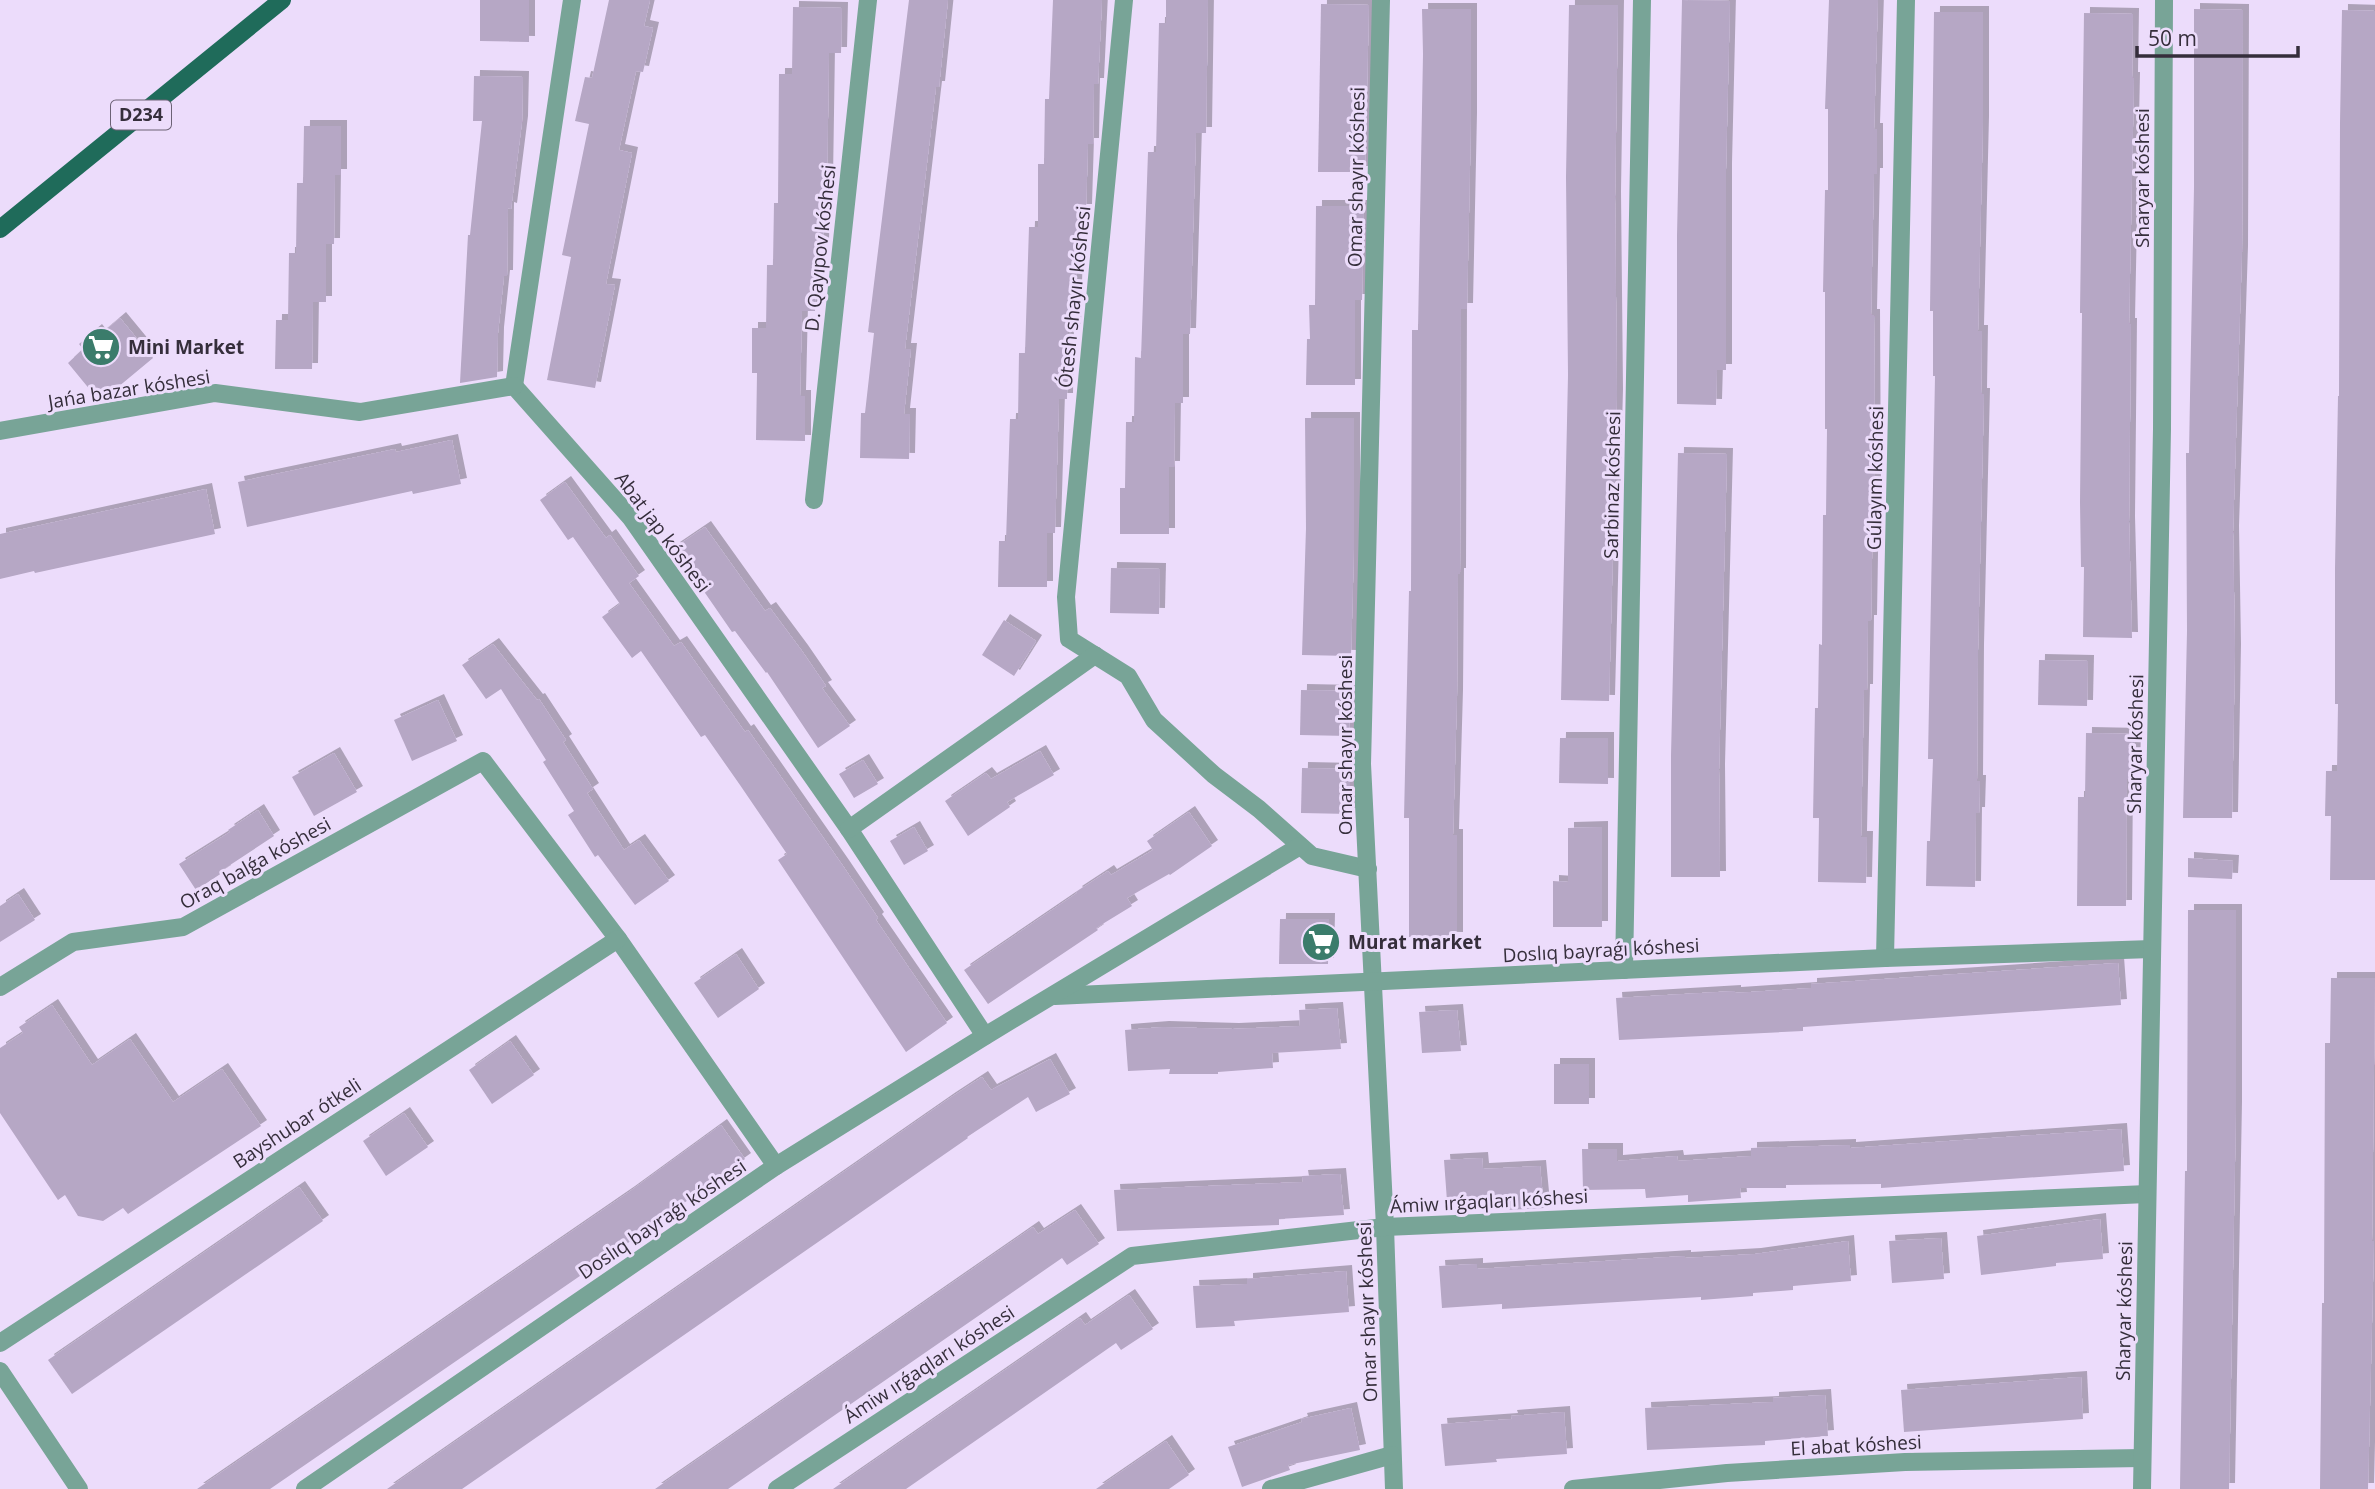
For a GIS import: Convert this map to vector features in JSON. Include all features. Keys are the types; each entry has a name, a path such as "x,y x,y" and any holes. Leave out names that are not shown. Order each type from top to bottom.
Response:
{"main road":[{"name":"D234","path":"0,229 278,1"}],"street":[{"path":"514,386 572,0"},
{"name":"D. Qayıpov kóshesi","path":"814,500 868,0"},
{"name":"Ótesh shayır kóshesi","path":"1096,655 1069,639 1066,597 1124,0"},
{"name":"Omar shayır kóshesi","path":"1381,0 1362,764 1385,1227 1394,1489"},
{"name":"Sarbinaz kóshesi","path":"1624,970 1642,0"},
{"name":"Gúlayım kóshesi","path":"1885,957 1906,0"},
{"name":"Sharyar kóshesi","path":"2142,1489 2162,429 2164,0"},
{"name":"Jańa bazar kóshesi","path":"0,431 215,393 360,412 514,386"},
{"name":"Abat jap kóshesi","path":"514,386 631,518 849,829 985,1036"},
{"path":"849,829 1096,655 1128,676 1154,720 1214,775 1259,809 1312,856 1368,869"},
{"name":"Oraq balǵa kóshesi","path":"0,987 73,942 183,927 483,761 618,939"},
{"name":"Doslıq bayraǵı kóshesi","path":"305,1489 776,1166 1300,846"},
{"path":"618,939 776,1166"},
{"name":"Bayshubar ótkeli","path":"0,1343 618,939"},
{"name":"Doslıq bayraǵı kóshesi","path":"1052,996 1885,957 2152,949"},
{"name":"Ámiw ırǵaqları kóshesi","path":"777,1489 1132,1256 1385,1227 2147,1194"},
{"path":"0,1371 79,1489"},
{"path":"1271,1489 1392,1455"},
{"name":"El abat kóshesi","path":"1573,1489 1727,1473 1891,1463 2142,1458"}],"building":[{"path":"480,0 529,0 529,42 480,41"},
{"path":"609,0 650,0 644,26 653,28 643,72 636,71 619,150 632,153 606,284 615,285 595,388 547,380 571,257 562,255 589,124 575,121 585,77 592,78"},
{"path":"909,0 948,0 905,349 911,349 904,414 910,414 909,459 860,458 861,413 865,413 874,333 868,332"},
{"path":"1053,0 1102,0 1098,84 1094,84 1093,144 1088,144 1086,210 1078,210 1075,330 1068,330 1067,399 1059,399 1055,533 1047,533 1047,587 998,587 999,541 1006,541 1010,419 1018,419 1019,353 1025,353 1029,227 1038,227 1038,164 1044,164 1045,99 1049,99"},
{"path":"1166,0 1208,0 1206,133 1196,133 1190,334 1183,334 1183,403 1175,403 1174,467 1169,467 1169,534 1120,534 1120,488 1125,488 1126,422 1134,422 1135,357 1141,358 1148,152 1156,152 1159,23 1166,23"},
{"path":"1682,0 1730,1 1726,169 1726,370 1717,370 1716,405 1677,404"},
{"path":"1829,0 1878,0 1874,129 1877,129 1877,174 1874,174 1871,315 1874,315 1875,500 1873,499 1871,621 1868,621 1867,690 1864,690 1861,837 1867,837 1866,883 1818,882 1819,818 1813,818 1815,708 1818,708 1819,644 1822,645 1823,515 1826,515 1827,429 1823,292 1825,190 1828,190 1828,109 1825,109"},
{"path":"1321,4 1369,5 1365,172 1318,172"},
{"path":"1569,5 1618,5 1615,197 1617,395 1609,701 1561,700 1568,375 1566,177"},
{"path":"793,7 842,8 841,53 829,53 827,185 824,185 823,249 816,249 815,311 802,311 800,396 805,396 805,441 756,440 757,373 752,373 752,328 766,328 767,265 773,265 774,203 778,203 779,74 792,74"},
{"path":"1422,9 1471,9 1467,309 1461,309 1460,574 1453,835 1457,835 1457,938 1409,937 1409,818 1404,818 1411,591 1412,330 1418,330"},
{"path":"2194,9 2243,10 2242,252 2233,532 2235,650 2232,818 2183,818 2187,631 2186,453 2189,453 2194,187"},
{"path":"2342,10 2375,11 2375,880 2330,880 2331,816 2325,816 2326,771 2337,771 2335,569"},
{"path":"1934,12 1983,12 1978,331 1982,331 1981,394 1984,394 1978,650 1977,781 1980,781 1979,813 1976,813 1975,887 1926,886 1933,759 1928,759 1935,376 1933,311 1930,311"},
{"path":"2084,13 2133,14 2129,324 2132,638 2083,637 2080,313"},
{"path":"474,76 523,77 522,122 511,209 508,208 507,276 504,276 498,333 497,377 460,383 468,235 482,121 473,121"},
{"path":"304,126 341,126 341,175 335,175 334,244 326,244 326,302 313,302 312,369 275,369 276,320 288,320 289,253 296,253 297,183 303,183"},
{"path":"1316,206 1364,206 1362,300 1355,300 1355,385 1306,385 1307,339 1310,339 1309,305 1315,305"},
{"path":"120,318 153,358 100,402 68,363 83,349 79,344 96,330 100,335"},
{"path":"1305,418 1354,418 1351,656 1302,655 1306,528"},
{"path":"452,440 461,484 413,494 412,491 247,527 238,482 395,449 396,452"},
{"path":"1678,453 1727,454 1719,770 1720,877 1671,877"},
{"path":"565,482 606,538 610,535 639,576 629,583 674,646 681,642 745,732 748,730 843,866 878,918 876,920 947,1023 906,1052 778,860 787,854 740,785 705,735 701,737 641,651 632,658 602,617 620,604 573,537 568,540 540,500"},
{"path":"206,489 215,534 0,579 0,534"},
{"path":"705,527 765,611 770,608 802,651 826,686 822,688 850,726 818,748 767,672 735,631 732,632 674,548"},
{"path":"1111,568 1160,569 1159,614 1110,613"},
{"path":"1004,620 1036,641 1014,676 982,655"},
{"path":"493,644 537,700 539,699 566,740 563,742 593,789 587,793 624,850 639,840 669,881 635,905 598,855 595,857 568,815 574,811 543,762 546,760 501,689 486,699 462,665"},
{"path":"2039,660 2088,661 2087,706 2038,705"},
{"path":"1301,690 1350,691 1349,736 1300,735"},
{"path":"438,700 457,741 412,761 394,720"},
{"path":"2086,733 2135,734 2134,779 2127,779 2126,906 2077,906 2078,797 2085,797"},
{"path":"1560,738 1608,738 1608,784 1559,783"},
{"path":"1040,751 1054,775 1007,802 1010,807 968,836 945,801 986,773 991,779"},
{"path":"334,753 357,792 314,816 292,777"},
{"path":"863,760 878,784 854,798 839,774"},
{"path":"1302,768 1350,769 1350,814 1301,813"},
{"path":"258,810 274,836 196,890 179,864 230,832 228,830"},
{"path":"1189,812 1212,846 1170,875 1127,898 1132,906 988,1004 964,970 1108,871 1111,875 1153,850 1147,841"},
{"path":"914,827 928,851 904,865 890,841"},
{"path":"1602,827 1602,927 1553,927 1553,881 1568,882 1568,828"},
{"path":"2188,858 2233,861 2232,879 2188,877"},
{"path":"18,894 35,920 0,942 0,906"},
{"path":"2188,910 2236,910 2236,1108 2229,1489 2180,1489 2187,1171"},
{"path":"1280,919 1329,919 1328,964 1279,964"},
{"path":"736,954 759,989 718,1018 694,983"},
{"path":"2118,963 2121,1005 1803,1027 1803,1031 1619,1040 1616,998 1811,988 1811,984"},
{"path":"2331,978 2375,978 2374,1241 2368,1489 2320,1489 2325,1043 2330,1043"},
{"path":"52,1005 92,1065 130,1039 173,1102 222,1069 261,1126 128,1214 123,1208 103,1221 78,1216 65,1195 58,1200 0,1113 0,1048 23,1033 19,1027"},
{"path":"1337,1008 1341,1049 1272,1053 1273,1068 1218,1074 1169,1074 1170,1069 1128,1071 1125,1030 1163,1027 1233,1029 1300,1026 1299,1010"},
{"path":"1457,1010 1461,1051 1422,1053 1419,1012"},
{"path":"510,1041 534,1075 492,1104 469,1070"},
{"path":"1050,1059 1070,1094 1036,1112 1028,1097 462,1489 387,1489 982,1077 991,1090"},
{"path":"1554,1064 1589,1064 1589,1104 1554,1104"},
{"path":"404,1113 428,1147 386,1176 363,1141"},
{"path":"721,1125 745,1159 641,1234 270,1489 197,1489 629,1192"},
{"path":"2121,1129 2124,1171 1881,1188 1881,1184 1740,1188 1741,1198 1688,1202 1688,1195 1646,1198 1645,1189 1583,1190 1582,1149 1617,1149 1617,1161 1677,1156 1678,1161 1751,1156 1751,1148 1850,1145 1850,1148"},
{"path":"1482,1158 1483,1169 1540,1166 1544,1208 1505,1210 1504,1198 1447,1201 1444,1160"},
{"path":"1340,1174 1344,1215 1279,1219 1279,1225 1117,1231 1114,1190 1303,1182 1302,1176"},
{"path":"299,1187 323,1221 72,1394 48,1360"},
{"path":"1075,1210 1099,1244 1067,1265 1062,1258 728,1489 655,1489 1033,1227 1038,1234"},
{"path":"2100,1219 2103,1259 2056,1263 2056,1266 1981,1275 1977,1236"},
{"path":"1941,1238 1944,1279 1892,1283 1889,1241"},
{"path":"1848,1241 1851,1281 1793,1286 1793,1290 1753,1293 1753,1296 1701,1300 1701,1297 1502,1309 1502,1304 1442,1308 1439,1266 1477,1264 1477,1269 1755,1254"},
{"path":"1346,1271 1349,1312 1234,1321 1235,1326 1196,1328 1193,1286 1247,1284 1247,1279"},
{"path":"1129,1295 1153,1329 1121,1350 1116,1343 906,1489 833,1489 1080,1318 1085,1325"},
{"path":"2081,1377 2083,1419 1904,1432 1901,1390"},
{"path":"1825,1395 1828,1436 1765,1441 1765,1445 1647,1450 1645,1408 1773,1402 1773,1398"},
{"path":"1351,1408 1360,1450 1288,1465 1290,1470 1242,1487 1228,1447 1302,1422 1301,1419"},
{"path":"1564,1412 1567,1454 1445,1466 1441,1424"},
{"path":"1166,1441 1189,1475 1169,1489 1096,1489"}],"place":[{"name":"Mini Market","path":"101,347"},
{"name":"Murat market","path":"1321,942"}]}
